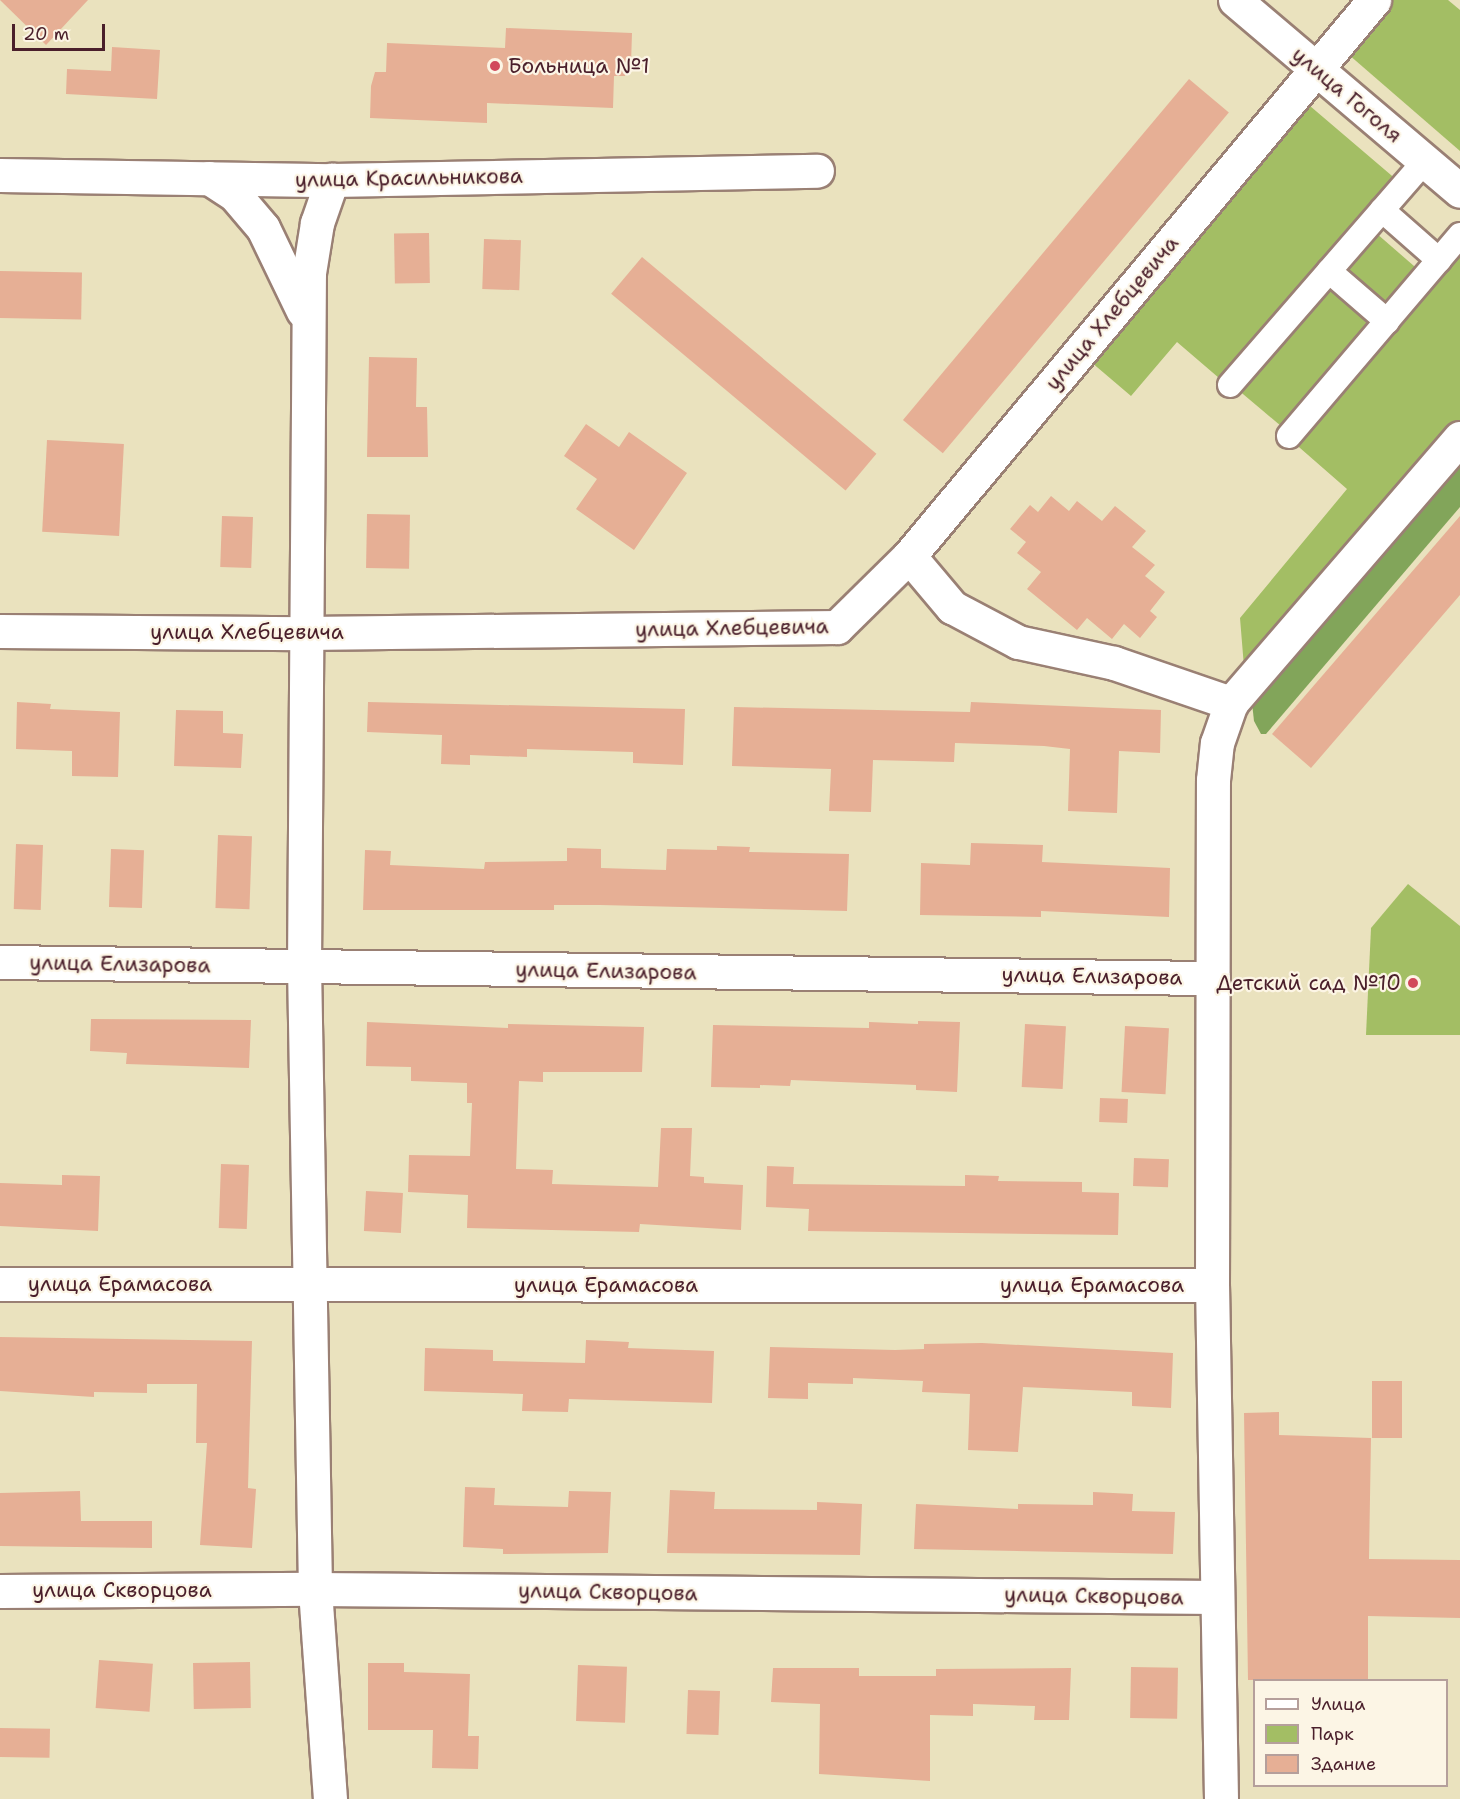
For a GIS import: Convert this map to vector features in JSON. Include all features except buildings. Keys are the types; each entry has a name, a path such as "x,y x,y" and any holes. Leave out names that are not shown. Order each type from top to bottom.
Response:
{"street":[{"name":"улица Гоголя","path":"1235,0 1460,191"},
{"name":"улица Хлебцевича","path":"0,631 306,633 837,627 909,556 1374,0"},
{"path":"1230,385 1425,161"},
{"name":"улица Красильникова","path":"0,175 332,180 817,171"},
{"path":"209,178 235,195 263,228 308,325"},
{"path":"330,1799 315,1589 304,967 309,273 317,223 332,180"},
{"path":"1382,210 1439,260"},
{"path":"1290,436 1460,235"},
{"path":"1329,271 1387,321"},
{"path":"1221,1799 1212,1286 1213,780 1217,743 1231,703 1460,438"},
{"path":"909,556 952,607 1018,642 1114,663 1231,703"},
{"name":"улица Елизарова","path":"0,962 1212,978"},
{"name":"улица Ерамасова","path":"0,1284 1212,1286"},
{"name":"улица Скворцова","path":"0,1591 315,1589 1216,1597"}],"green space":[{"path":"1385,0 1448,0 1460,10 1460,151 1348,54"},
{"path":"1303,100 1398,181 1226,384 1177,342 1131,396 1084,356"},
{"path":"1376,233 1416,268 1381,309 1341,274"},
{"path":"1460,247 1460,424 1244,667 1240,618 1347,489 1292,441"},
{"path":"1328,280 1380,324 1289,432 1237,389"},
{"path":"1460,446 1460,507 1266,734 1261,734 1254,721 1252,703"},
{"name":"Детский сад №10","path":"1408,884 1460,926 1460,1035 1366,1035 1371,928"}],"place":[{"name":"Больница №1","path":"495,66"},
{"name":"Детский сад №10","path":"1413,983"}]}
